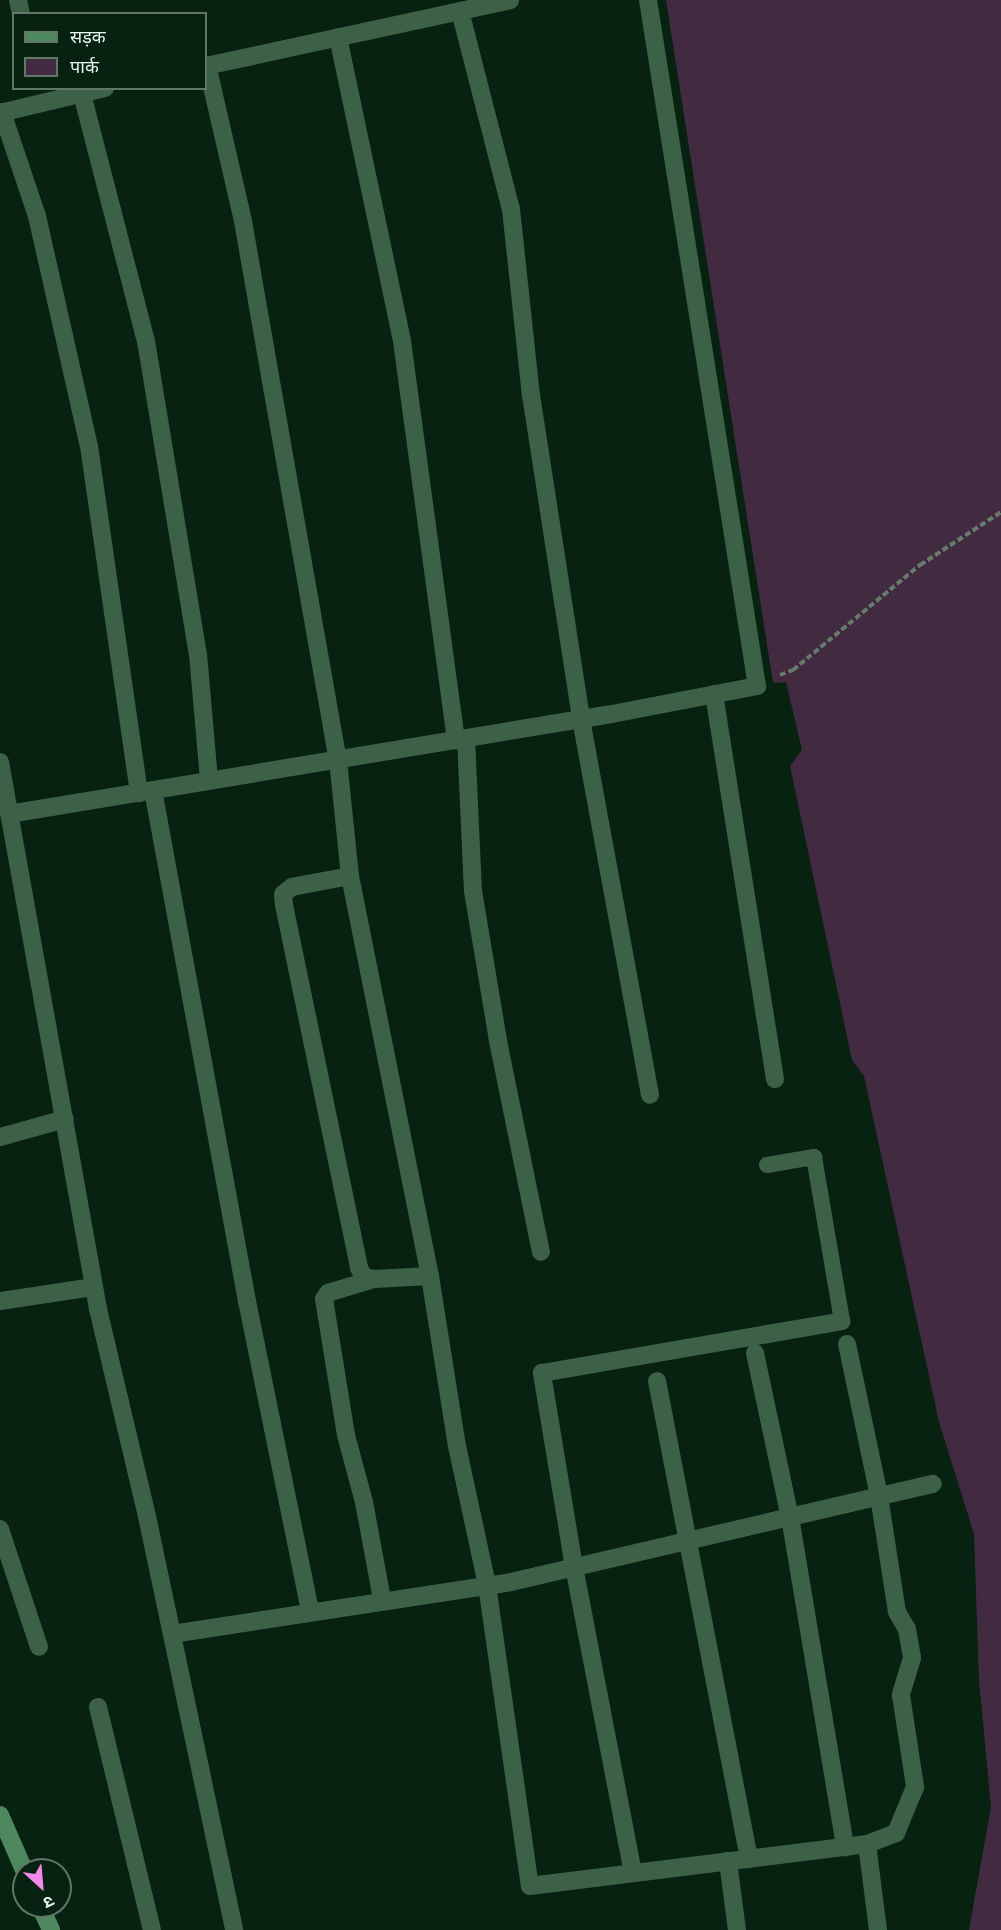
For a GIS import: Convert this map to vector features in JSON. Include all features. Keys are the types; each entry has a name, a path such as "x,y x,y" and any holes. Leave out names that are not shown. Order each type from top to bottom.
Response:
{"street":[{"path":"207,66 510,0"},
{"path":"9,814 581,719 757,686 648,0"},
{"path":"460,11 511,209 531,395 581,719 650,1095"},
{"path":"338,37 402,341 461,739 473,891 498,1041 541,1252"},
{"path":"207,70 243,221 338,760 350,876 430,1276 458,1446 487,1585 530,1886 867,1844 896,1833 915,1787 901,1695 912,1658 907,1629 897,1612 879,1496 847,1344"},
{"path":"97,90 82,94 39,96 1,112 37,216 89,446 146,792 310,1611"},
{"path":"82,94 146,341 198,654 209,781"},
{"path":"714,694 775,1079"},
{"path":"0,762 2,789 9,814 94,1287 172,1634 234,1930"},
{"path":"350,876 292,887 283,894 359,1268 364,1277 374,1279"},
{"path":"0,1137 65,1119"},
{"path":"382,1599 364,1502 346,1435 324,1299 328,1293 374,1279 430,1276"},
{"path":"0,1301 94,1287"},
{"path":"633,1873 574,1567 542,1373 842,1321"},
{"path":"755,1353 790,1516 845,1847"},
{"path":"657,1381 749,1859"},
{"path":"172,1634 382,1599 487,1585 933,1484"},
{"path":"0,1529 39,1647"},
{"path":"98,1707 152,1930"},
{"path":"0,1815 19,1858"},
{"path":"867,1844 878,1930"},
{"path":"728,1862 737,1930"}],"lane":[{"path":"767,1165 814,1157 842,1321"}],"path":[{"path":"757,686 793,670 920,565 1001,512"}],"green space":[{"path":"666,0 1001,0 1001,1930 969,1930 991,1807 979,1680 974,1534 939,1422 864,1076 852,1060 790,766 802,750 786,682 773,683"}]}
